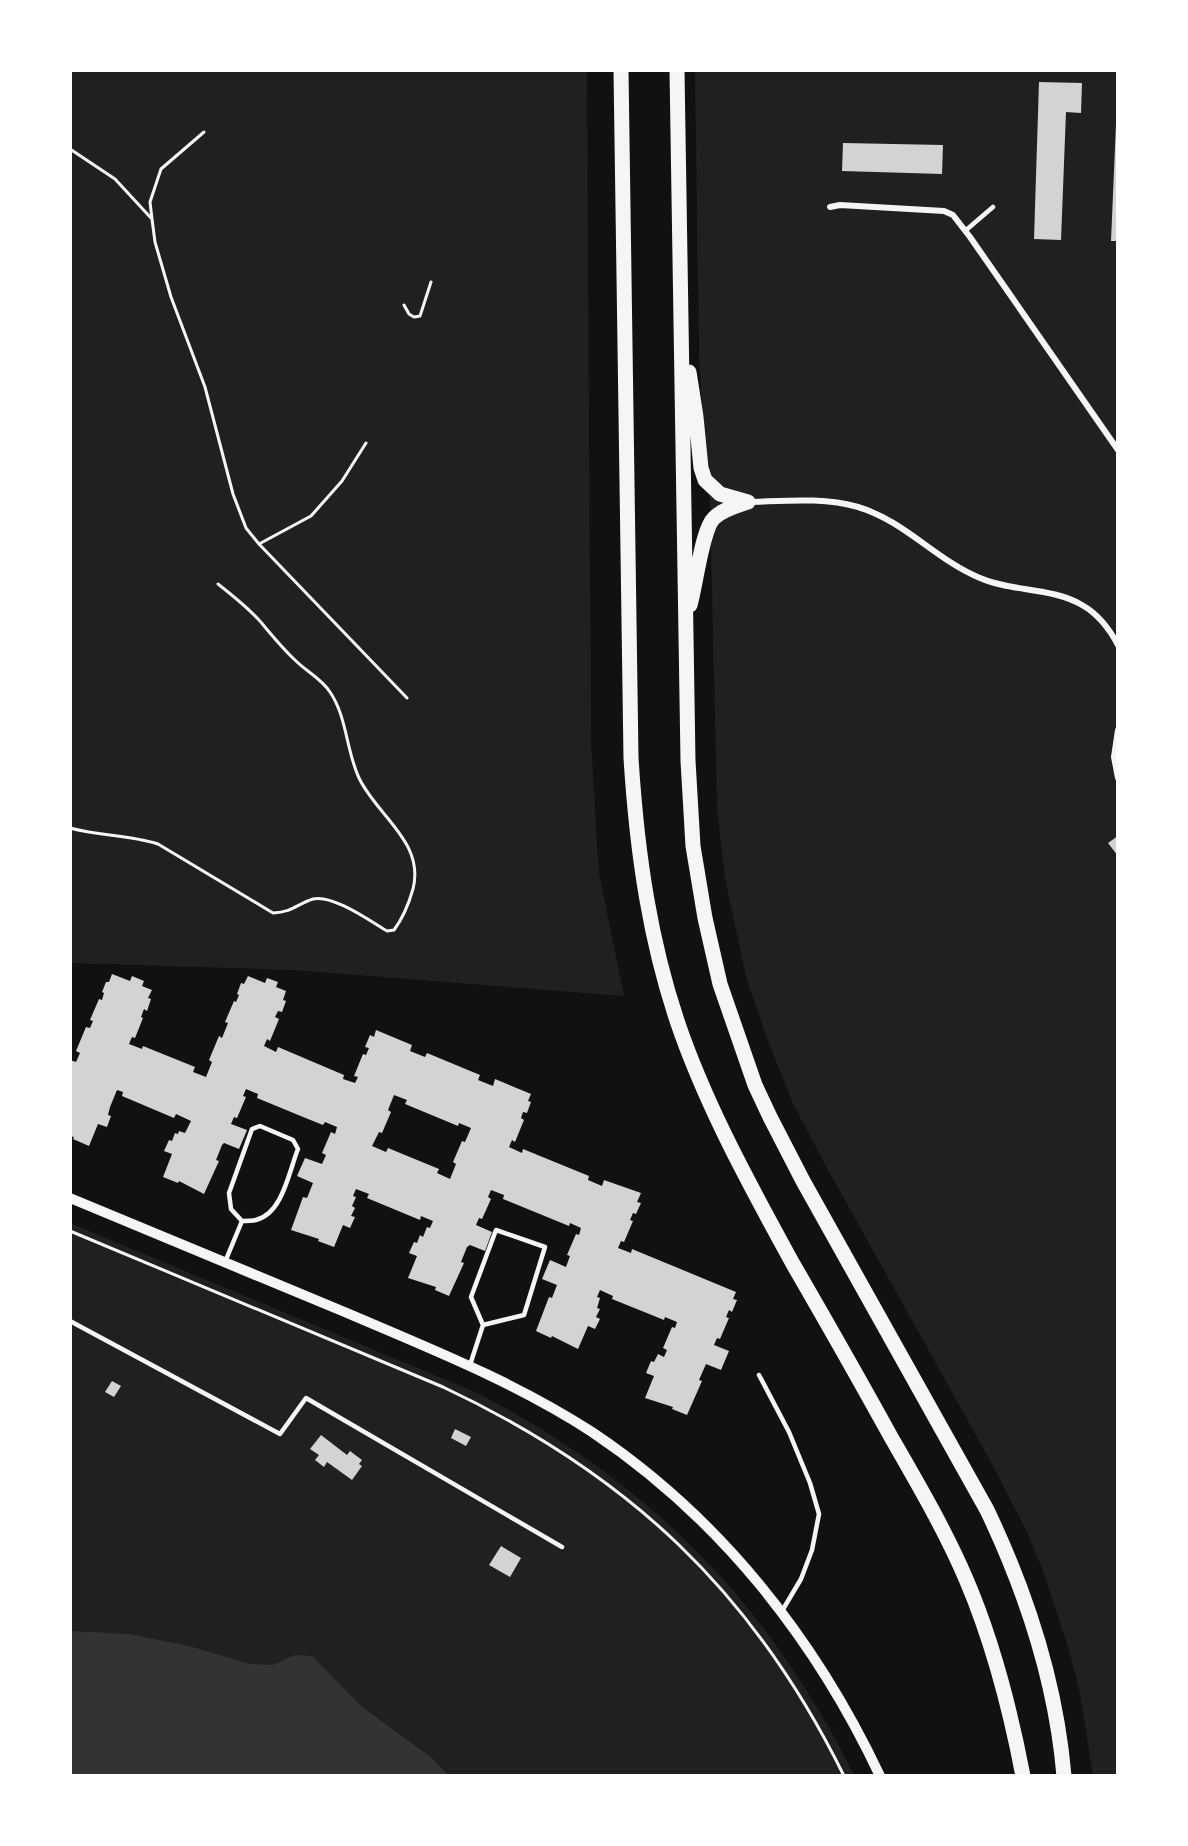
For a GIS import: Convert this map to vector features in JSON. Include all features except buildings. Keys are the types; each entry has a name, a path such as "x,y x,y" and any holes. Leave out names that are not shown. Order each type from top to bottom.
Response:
{"main road":[{"path":"621,70 631,758 638,851 654,937 681,1034 726,1139 755,1196 927,1501 965,1578 984,1624 999,1671 1023,1776"},
{"path":"677,70 688,761 693,846 712,952 730,1017 755,1085 780,1138 987,1510 1003,1545 1027,1607 1053,1695 1064,1776"},
{"path":"680,313 696,417 701,468 705,480 720,494 748,502"},
{"path":"685,622 698,576 706,528 713,518 724,511 748,502"},
{"path":"1015,1776 1017,1743"}],"street":[{"path":"830,207 840,205 936,209 953,215 1118,450"},
{"path":"748,502 836,502 872,512 888,519 952,563 982,579 1000,585 1061,596 1082,605 1115,634 1118,645"},
{"path":"1118,730 1114,757 1118,778"},
{"path":"70,1198 511,1384 567,1417 646,1472 718,1537 782,1611 842,1702 880,1776"}],"lane":[{"path":"965,231 993,207"},
{"path":"260,1126 293,1140 298,1149 280,1196 271,1211 257,1220 242,1221 231,1209 229,1193 252,1129 260,1126"},
{"path":"225,1263 242,1221"},
{"path":"470,1365 483,1325 471,1297 496,1230 545,1246 524,1315 483,1325"},
{"path":"70,1322 280,1434 306,1398 562,1547"},
{"path":"759,1375 789,1432 810,1483 819,1514 812,1550 801,1579 782,1611"}],"path":[{"path":"204,132 161,169 150,201 155,242 171,297 205,387 233,495 246,528 259,544 407,698"},
{"path":"70,149 115,178 152,219"},
{"path":"404,305 409,314 414,317 420,316 431,282"},
{"path":"259,544 311,516 342,481 366,444"},
{"path":"70,828 84,832 144,839 158,844 273,913 286,913 315,898 330,900 387,931 394,930 399,923 415,882 416,870 413,855 405,840 370,796 359,777 339,711 329,690 278,644 251,612 218,584"},
{"path":"70,1231 442,1387 507,1418 586,1467 671,1537 717,1582 796,1687 844,1776"}],"shaded area":[{"path":"70,71 587,71 591,743 599,873 624,996 293,970 71,963"},
{"path":"695,71 1117,71 1117,1775 1093,1775 1079,1689 1069,1650 1043,1571 1028,1534 992,1464 794,1106 746,977 725,879 717,807 709,463 704,453 699,355"},
{"path":"70,1223 475,1392 538,1427 595,1465 648,1506 697,1552 742,1601 783,1654 820,1712 854,1775 71,1775"},
{"path":"70,1631 129,1634 189,1646 250,1664 273,1665 295,1655 312,1656 362,1707 432,1758 448,1775 71,1775"}]}
